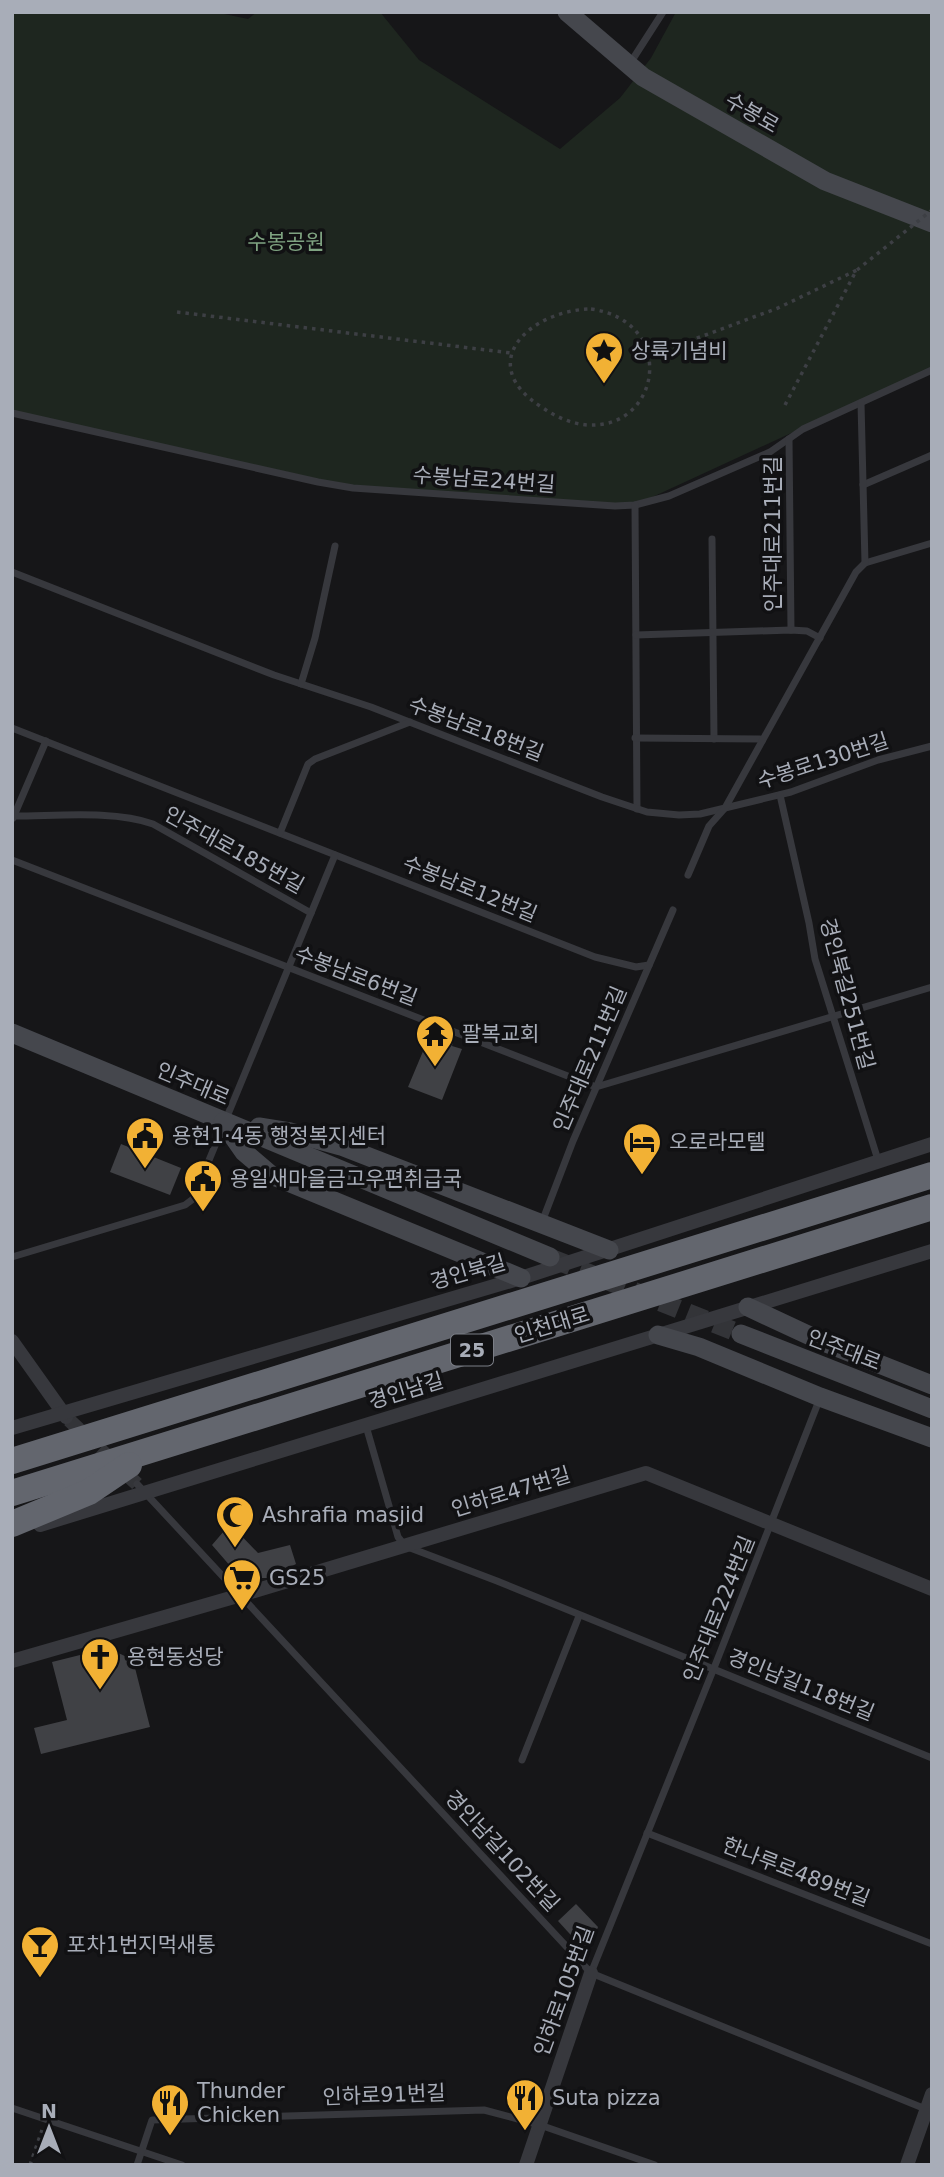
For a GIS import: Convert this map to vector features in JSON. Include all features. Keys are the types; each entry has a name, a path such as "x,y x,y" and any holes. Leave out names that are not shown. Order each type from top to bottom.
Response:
{"highway":[{"name":"인천대로","path":"12,1461 932,1175"},
{"name":"인천대로","path":"12,1493 932,1207"},
{"path":"12,1524 89,1492 152,1449"}],"street":[{"name":"수봉로","path":"567,12 643,77 825,181 932,223"},
{"name":"인주대로","path":"12,1032 550,1257"},
{"path":"223,1122 290,1132 341,1146 609,1250"},
{"path":"223,1122 244,1152 271,1175 521,1278"},
{"name":"경인북길","path":"12,1428 65,1416 521,1278 932,1144"},
{"name":"경인남길","path":"12,1533 142,1488 366,1425 932,1251"},
{"path":"748,1307 821,1341 932,1385"},
{"name":"인주대로","path":"741,1334 932,1409"},
{"path":"658,1335 699,1348 932,1438"},
{"path":"12,1341 65,1416"},
{"name":"인하로47번길","path":"12,1661 646,1473 932,1589"},
{"name":"인하로105번길","path":"526,2165 591,1973"},
{"path":"908,2165 929,2110 932,2094"}],"lane":[{"path":"629,65 663,12"},
{"name":"수봉남로24번길","path":"12,413 353,488 615,506 635,505 682,491 769,452 803,429 932,370"},
{"path":"860,403 865,563"},
{"name":"인주대로211번길","path":"789,439 791,630"},
{"path":"863,485 932,455"},
{"path":"635,505 637,809"},
{"path":"712,539 715,739"},
{"path":"688,875 709,826 725,808 856,572 865,563 932,543"},
{"path":"301,684 315,638 335,546"},
{"name":"수봉남로18번길","path":"12,572 301,684 371,707 637,809 679,816 725,808"},
{"name":"인주대로211번길","path":"636,635 791,630 807,631 820,638"},
{"path":"280,833 308,764 410,722"},
{"name":"수봉남로12번길","path":"12,728 595,957 636,967 649,965"},
{"path":"635,738 762,741"},
{"name":"인주대로185번길","path":"46,741 13,817 138,818 311,913"},
{"name":"수봉로130번길","path":"725,808 780,795 878,760 932,746"},
{"name":"경인북길251번길","path":"780,795 815,959 878,1160"},
{"path":"12,1257 185,1205 192,1199 335,855"},
{"name":"수봉남로6번길","path":"12,860 596,1087"},
{"name":"인주대로211번길","path":"542,1223 573,1141 673,910"},
{"path":"596,1087 932,987"},
{"name":"인주대로224번길","path":"648,1833 820,1396"},
{"path":"366,1425 398,1537 405,1546"},
{"name":"경인남길102번길","path":"142,1488 591,1973 929,2110"},
{"name":"경인남길118번길","path":"405,1546 714,1668 932,1758"},
{"path":"522,1760 579,1616"},
{"name":"인하로105번길","path":"591,1973 648,1833"},
{"name":"한나루로489번길","path":"648,1833 932,1944"},
{"path":"12,2108 182,2165"},
{"name":"인하로91번길","path":"137,2165 152,2120 484,2110 540,2125 655,2165"}],"path":[{"path":"649,356 778,308 857,270 932,210"},
{"path":"785,405 857,270"},
{"path":"591,309 611,313 634,327 649,356 649,382 641,398 634,408 616,420 604,424 588,425 559,417 540,406 526,396 512,377 510,365 511,353 520,337 540,321 571,310 591,309"},
{"path":"177,312 511,353"},
{"path":"30,2165 46,2119"}],"green space":[{"name":"수봉공원","path":"12,12 215,12 248,19 257,12 380,12 419,60 560,149 620,98 651,58 676,12 932,12 932,368 635,505 354,487 12,411"}],"building":[{"name":"팔복교회","path":"429,1037 440,1041 441,1037 453,1042 452,1046 462,1049 442,1100 408,1087"},
{"name":"용현1·4동 행정복지센터","path":"121,1144 181,1168 170,1195 110,1172"},
{"name":"Ashrafia masjid","path":"230,1524 258,1553 290,1545 296,1564 269,1578 238,1575 212,1545"},
{"name":"용현동성당","path":"108,1648 133,1660 150,1727 41,1754 34,1728 67,1720 52,1662"},
{"path":"576,1904 598,1927 590,1947 579,1944 558,1921"}],"tunnel":[{"path":"553,1259 741,1334"},
{"path":"69,1420 137,1484"}],"place":[{"name":"상륙기념비","path":"604,385"},
{"name":"팔복교회","path":"435,1068"},
{"name":"용현1·4동 행정복지센터","path":"145,1170"},
{"name":"오로라모텔","path":"642,1176"},
{"name":"용일새마을금고우편취급국","path":"203,1213"},
{"name":"Ashrafia masjid","path":"235,1549"},
{"name":"GS25","path":"242,1612"},
{"name":"용현동성당","path":"100,1691"},
{"name":"포차1번지먹새통","path":"40,1979"},
{"name":"Suta pizza","path":"525,2132"},
{"name":"Thunder Chicken","path":"170,2137"}]}
